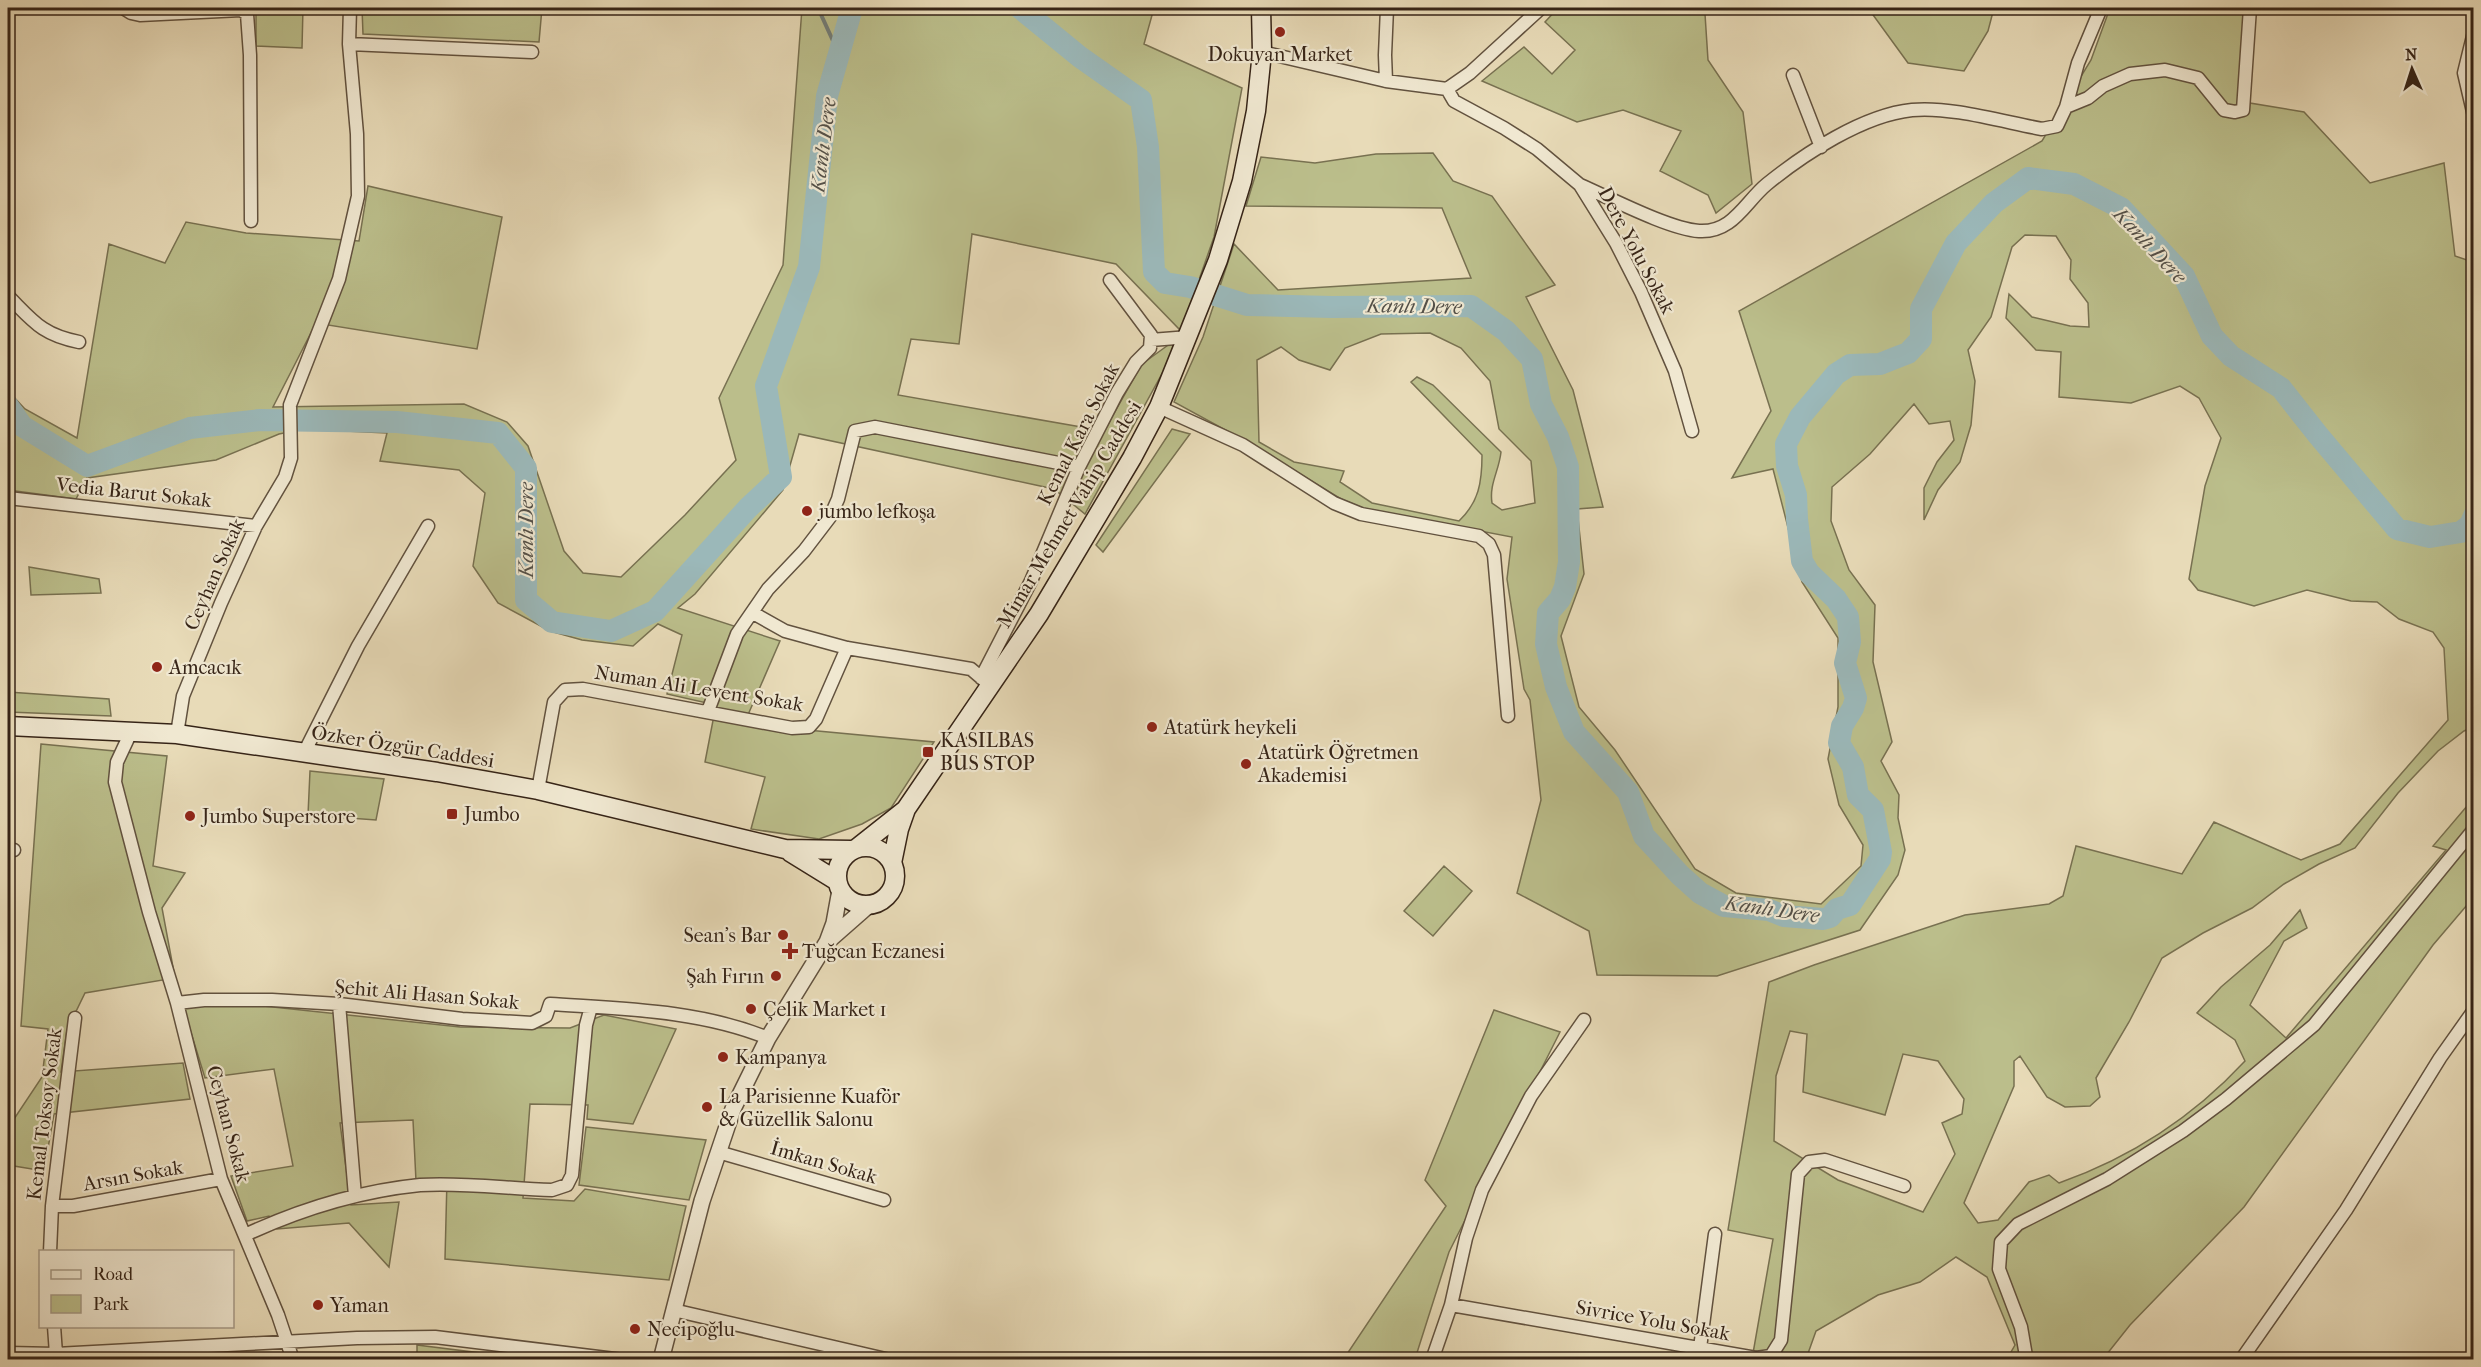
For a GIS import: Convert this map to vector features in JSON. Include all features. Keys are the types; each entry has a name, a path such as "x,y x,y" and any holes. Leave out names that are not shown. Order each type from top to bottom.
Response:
{"main road":[{"name":"Mimar Mehmet Vahip Caddesi","path":"892,863 906,809 985,682 1040,614 1132,458 1159,407 1218,260 1242,181 1256,111 1262,52 1261,8"},
{"name":"Özker Özgür Caddesi","path":"8,726 177,734 437,772 538,790 785,849 854,849"},
{"name":"Mimar Mehmet Vahip Caddesi","path":"854,849 906,809"},
{"name":"Özker Özgür Caddesi","path":"785,849 838,886"},
{"path":"854,849 878,849 892,863 895,881 891,891 885,899 869,906 852,902 838,886 839,863 854,849"}],"street":[{"path":"123,8 131,14 140,15 241,10 247,14 250,55 251,221"},
{"path":"350,8 349,44 532,52"},
{"path":"1386,81 1387,8"},
{"path":"1262,52 1386,81 1447,88 1470,73 1541,8"},
{"path":"1581,185 1671,224 1700,231 1722,227 1740,215 1754,196 1768,184 1821,147 1873,120 1911,110 1942,111 2042,129 2057,126 2066,107 2078,63 2100,8"},
{"path":"2066,107 2088,98 2103,86 2130,74 2165,70 2198,78 2224,110 2235,112 2243,110 2250,8"},
{"path":"2474,32 2464,73 2474,116"},
{"name":"Ceyhan Sokak","path":"177,734 183,696 220,603 256,526 285,477 291,458 290,405 339,279 358,196 357,134 349,44"},
{"path":"1793,75 1821,147"},
{"name":"Dere Yolu Sokak","path":"1447,88 1454,101 1529,144 1581,185 1616,243 1641,292 1676,370 1692,431"},
{"path":"1110,280 1151,335 1151,340 1188,337"},
{"path":"8,296 37,325 57,338 80,342"},
{"name":"Kemal Kara Sokak","path":"985,682 1079,467 1117,393 1136,362 1150,348 1151,340"},
{"path":"1159,407 1243,445 1334,503 1361,514 1479,536 1489,544 1494,555 1508,716"},
{"path":"708,711 737,634 768,589 804,551 830,517 838,499 855,431 875,428 1079,467"},
{"name":"Vedia Barut Sokak","path":"8,498 256,526"},
{"path":"304,753 358,646 428,526"},
{"path":"753,613 785,631 847,648 971,669 985,682"},
{"name":"Numan Ali Levent Sokak","path":"538,790 554,702 565,690 583,689 792,728 809,727 816,718 847,648"},
{"name":"Ceyhan Sokak","path":"131,732 117,762 115,782 149,912 177,1003 221,1179 245,1234 293,1359"},
{"path":"2025,1359 2021,1327 1999,1269 2001,1242 2018,1224 2107,1179 2183,1131 2226,1099 2314,1025 2474,829"},
{"path":"661,1359 699,1211 734,1108 768,1038 827,942 834,922 838,886"},
{"path":"827,942 869,906"},
{"name":"Şehit Ali Hasan Sokak","path":"177,1003 238,1000 339,1004 462,1019 532,1023 546,1016 550,1004 705,1018 740,1027 768,1038"},
{"path":"339,1004 354,1196"},
{"path":"245,1234 354,1196 422,1185 552,1190 567,1185 572,1175 586,1025 591,1007"},
{"path":"2241,1359 2346,1210 2440,1058 2474,1010"},
{"name":"Kemal Toksoy Sokak","path":"50,1250 52,1206 75,1018"},
{"path":"1432,1359 1451,1305 1466,1238 1482,1190 1531,1096 1584,1020"},
{"name":"İmkan Sokak","path":"718,1152 884,1200"},
{"name":"Sivrice Yolu Sokak","path":"1451,1305 1756,1358 1772,1356 1781,1340 1798,1174 1809,1162 1825,1160 1904,1186"},
{"name":"Arsın Sokak","path":"52,1206 73,1206 221,1179"},
{"path":"1700,1348 1715,1234"},
{"path":"673,1310 890,1359"},
{"path":"54,1328 56,1354"},
{"path":"8,1353 56,1354 435,1336 623,1359"},
{"path":"824,1359 827,1346"}],"green space":[{"path":"256,8 303,8 302,48 256,46"},
{"path":"362,8 542,8 539,42 363,34"},
{"path":"802,8 1154,8 1144,44 1242,88 1214,237 1181,331 1116,264 972,234 959,344 911,339 898,395 1104,431 1142,364 1171,343 1175,350 1085,514 1054,489 799,434 783,490 695,594 678,608 780,641 744,724 934,742 891,808 862,824 819,839 751,829 765,777 705,762 716,705 667,694 682,635 658,624 633,646 582,640 550,631 498,603 473,566 485,493 459,470 380,461 387,433 304,429 279,434 216,460 87,478 76,499 8,490 8,391 25,409 77,438 109,244 165,263 186,222 246,233 359,241 368,186 502,217 477,349 316,323 273,407 464,404 507,422 528,446 564,551 583,573 621,577 685,515 736,460 719,398 783,265"},
{"path":"1558,8 1711,8 1705,14 1708,60 1743,112 1752,184 1716,213 1708,195 1660,171 1681,131 1623,110 1577,122 1482,81 1524,47 1552,74 1575,50 1545,22"},
{"path":"1868,8 1994,8 1988,31 1964,71 1908,63"},
{"path":"2110,8 2251,8 2244,102 2304,112 2370,183 2444,163 2455,256 2473,262 2474,690 2470,704 2473,727 2438,751 2398,793 2355,848 2319,864 2284,884 2252,908 2203,933 2162,958 2129,1022 2096,1078 2100,1097 2090,1106 2065,1107 2047,1097 2020,1056 2014,1061 2014,1086 1964,1203 1978,1223 1998,1220 2029,1182 2049,1175 2059,1183 2111,1161 2160,1133 2204,1100 2245,1061 2235,1040 2197,1013 2221,987 2270,945 2300,910 2307,928 2284,941 2250,1005 2286,1038 2446,850 2433,846 2473,799 2473,898 2433,945 2244,1207 2130,1325 2103,1359 2007,1359 2015,1345 1987,1277 1956,1257 1920,1282 1878,1295 1816,1331 1806,1359 1752,1359 1773,1239 1728,1230 1769,982 1965,915 2049,904 2063,896 2076,846 2182,874 2214,822 2301,860 2340,844 2448,720 2444,648 2433,632 2399,619 2377,602 2351,601 2307,590 2254,606 2198,590 2189,579 2205,486 2221,438 2199,398 2180,386 2131,403 2059,397 2061,352 2036,350 2006,318 2009,294 2032,317 2070,326 2089,327 2088,303 2070,279 2071,260 2056,236 2025,235 2012,247 1991,317 1968,350 1975,381 1971,425 1960,462 1938,490 1924,520 1924,488 1937,462 1954,440 1950,421 1929,424 1914,404 1870,454 1832,487 1831,521 1849,570 1875,605 1873,662 1892,742 1881,761 1899,795 1898,818 1905,850 1898,875 1860,930 1717,976 1597,975 1589,931 1517,893 1541,800 1530,700 1524,689 1507,579 1512,537 1365,509 1341,499 1251,444 1174,402 1203,337 1234,244 1278,290 1471,278 1442,208 1246,206 1261,157 1315,163 1376,154 1433,153 1453,181 1492,196 1555,285 1526,297 1573,390 1603,507 1577,509 1584,574 1561,636 1579,707 1615,750 1695,869 1736,893 1821,904 1861,866 1863,845 1839,805 1828,759 1838,707 1838,638 1802,582 1773,469 1732,478 1771,411 1739,311 2042,141 2091,60","holes":["1430,333 1461,348 1490,381 1499,429 1531,461 1535,503 1502,510 1492,503 1493,484 1501,452 1433,385 1417,377 1411,382 1482,455 1478,491 1466,514 1459,521 1372,503 1340,482 1344,471 1294,462 1259,442 1257,360 1281,347 1299,360 1330,370 1345,348 1381,334","1790,1031 1807,1034 1803,1092 1885,1115 1903,1054 1938,1061 1964,1099 1962,1114 1942,1123 1955,1154 1923,1212 1838,1180 1774,1141 1776,1076"]},
{"path":"1172,429 1190,434 1103,552 1096,545"},
{"path":"29,567 99,579 101,593 31,595"},
{"path":"8,692 109,699 111,716 8,712"},
{"path":"41,744 167,756 153,866 185,873 162,908 175,978 85,993 67,1030 61,1072 183,1063 190,1099 54,1114 44,1171 8,1165 8,1128 42,1077 48,1029 21,1026"},
{"path":"310,771 384,779 376,820 308,815"},
{"path":"1444,866 1472,891 1433,936 1404,911"},
{"path":"180,997 460,1027 570,1028 604,1015 676,1029 633,1124 587,1119 588,1105 530,1104 523,1198 574,1201 585,1189 686,1206 669,1280 445,1259 447,1179 416,1181 413,1120 340,1123 351,1205 399,1202 389,1267 349,1223 277,1229 269,1216 247,1221 231,1176 293,1166 274,1069 205,1078"},
{"path":"1494,1010 1560,1032 1449,1252 1415,1359 1343,1360 1446,1206 1425,1180"},
{"path":"586,1127 706,1140 689,1200 579,1185"},
{"path":"417,1345 529,1359 417,1359"}],"waterway":[{"path":"818,8 839,54"},
{"name":"Kanlı Dere","path":"8,406 22,426 87,466 190,428 260,420 397,422 498,433 526,468 526,600 552,622 611,631 655,611 748,508 781,477 766,386 809,267 827,96 852,8"},
{"name":"Kanlı Dere","path":"1020,8 1080,57 1141,100 1148,147 1154,272 1165,283 1190,287 1247,305 1471,306 1506,331 1532,359 1541,404 1558,437 1568,467 1569,562 1565,587 1560,599 1548,613 1546,644 1556,687 1574,732 1628,792 1644,836 1700,893 1724,906 1769,910 1784,916 1823,919 1830,917 1837,909 1850,905 1880,859 1881,852 1873,810 1858,795 1853,767 1839,743 1842,726 1856,698 1845,663 1850,642 1848,617 1836,599 1809,573 1802,561 1796,495 1787,466 1786,444 1800,417 1836,374 1850,365 1880,364 1908,353 1921,339 1921,309 1956,243 1994,203 2028,178 2074,184 2121,208 2184,276 2212,336 2231,356 2281,388 2397,529 2430,537 2461,532 2470,525 2474,516"}],"place":[{"name":"Dokuyan Market","path":"1280,32"},
{"name":"jumbo lefkoşa","path":"807,511"},
{"name":"Amcacık","path":"157,667"},
{"name":"Atatürk heykeli","path":"1152,727"},
{"name":"KASILBAS BUS STOP","path":"928,752"},
{"name":"Atatürk Öğretmen Akademisi","path":"1246,764"},
{"name":"Jumbo","path":"452,814"},
{"name":"Jumbo Superstore","path":"190,816"},
{"name":"Sean's Bar","path":"783,935"},
{"name":"Tuğcan Eczanesi","path":"790,951"},
{"name":"Şah Fırın","path":"776,976"},
{"name":"Çelik Market 1","path":"751,1009"},
{"name":"Kampanya","path":"723,1057"},
{"name":"La Parisienne Kuaför & Güzellik Salonu","path":"707,1107"},
{"name":"Yaman","path":"318,1305"},
{"name":"Necipoğlu","path":"635,1329"}]}
